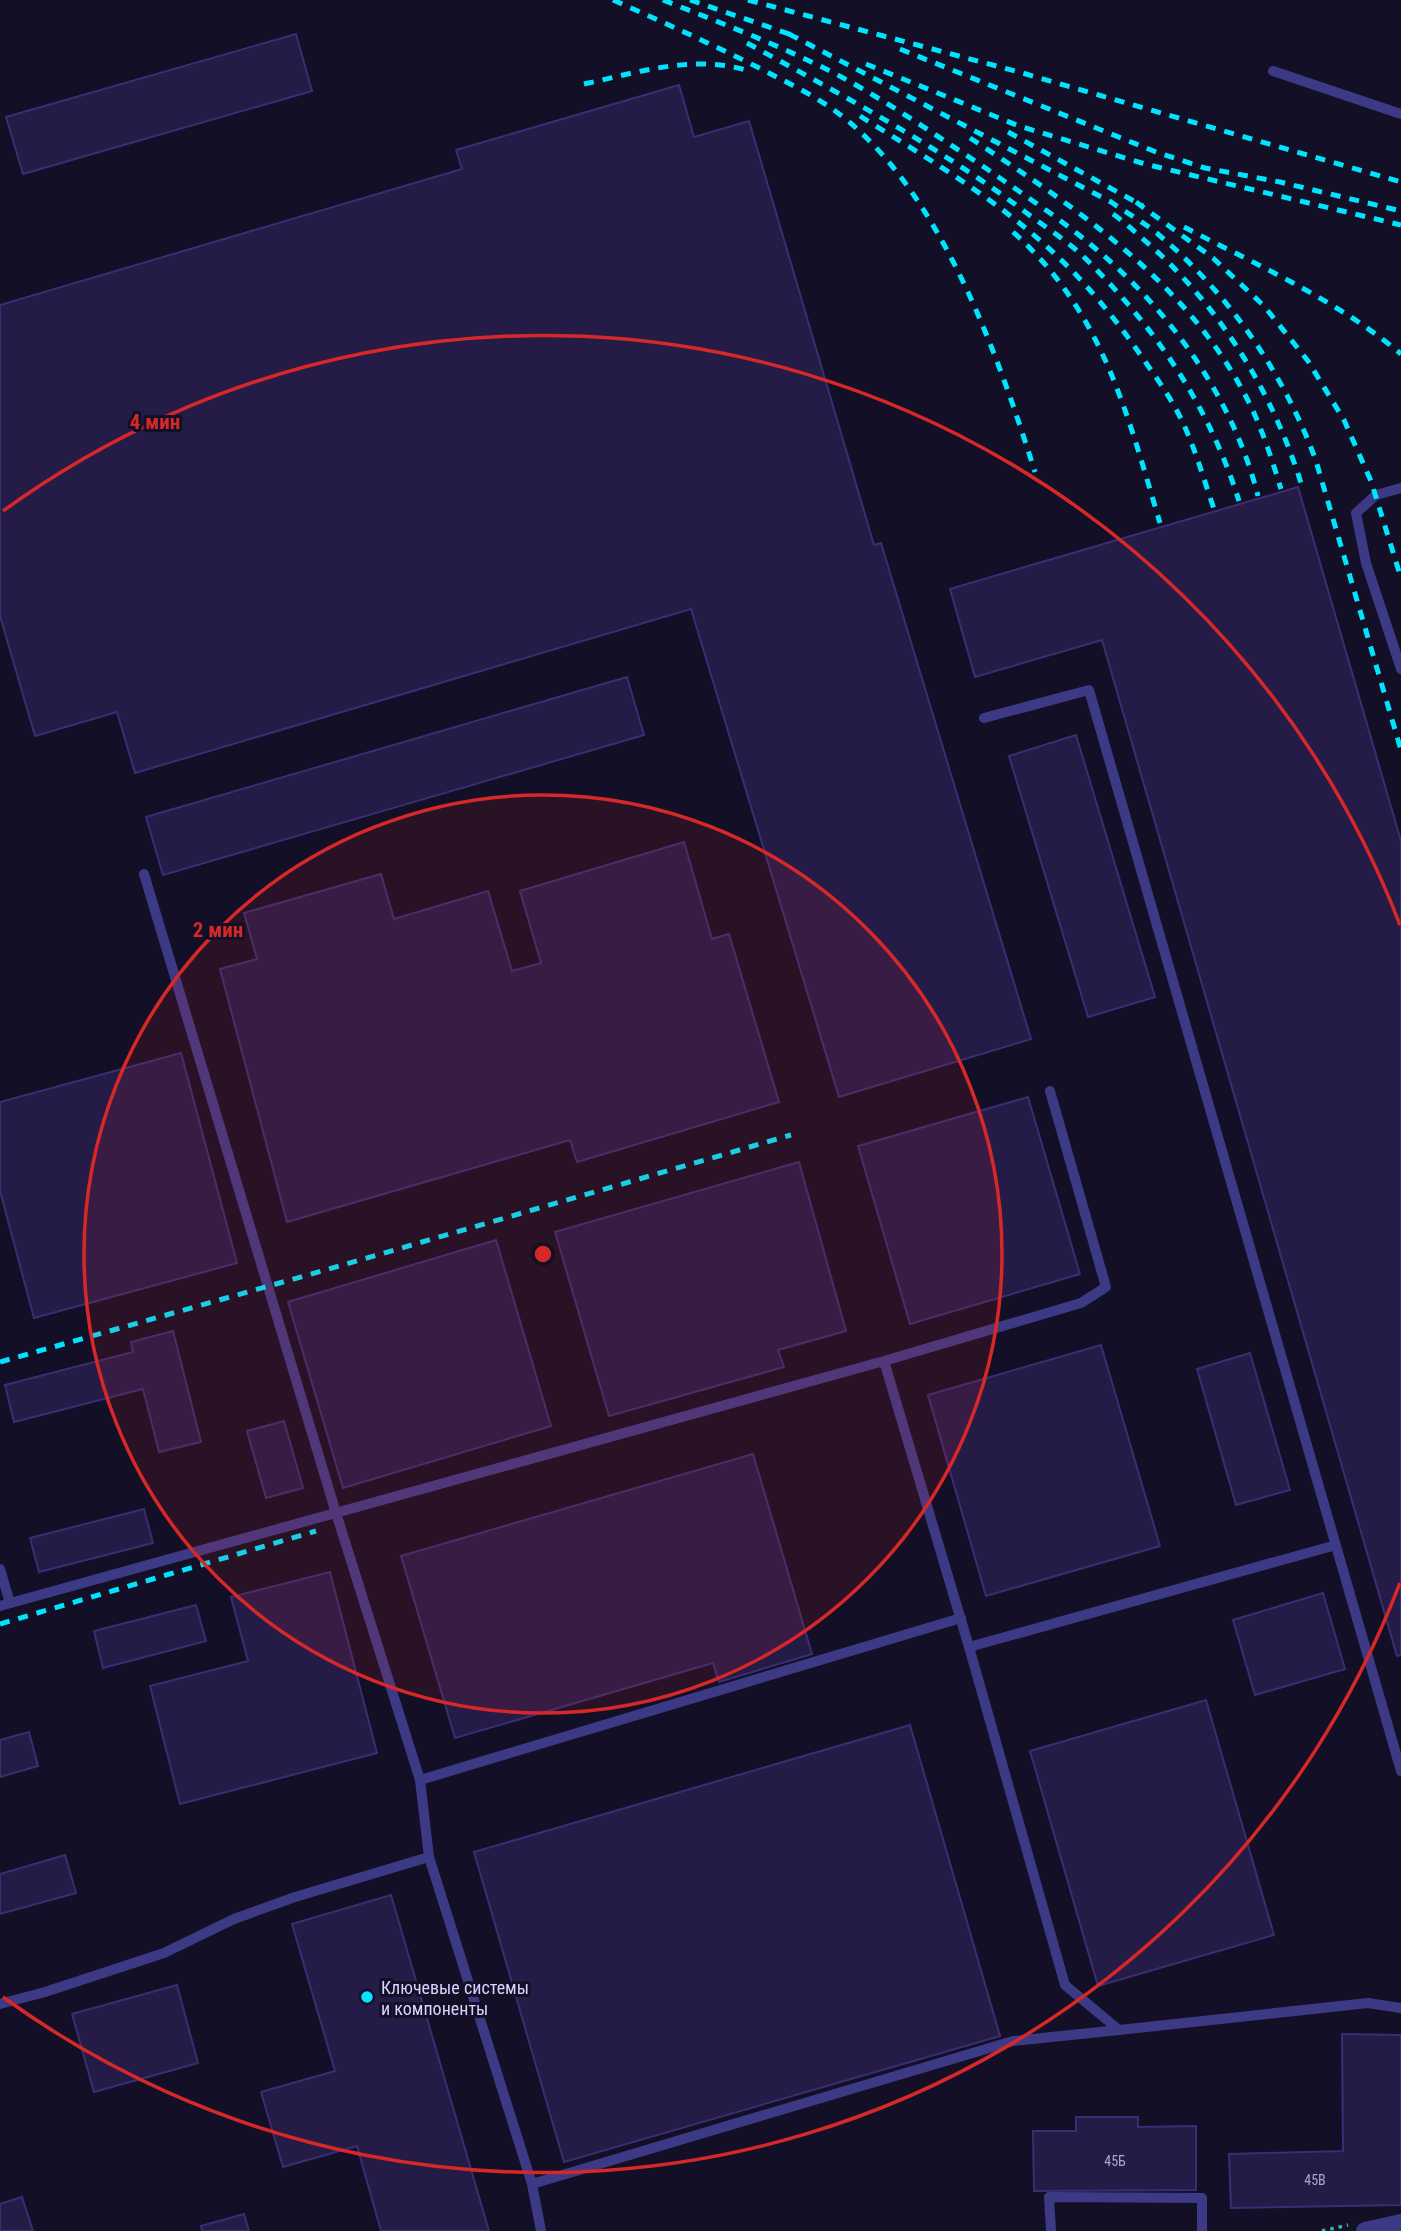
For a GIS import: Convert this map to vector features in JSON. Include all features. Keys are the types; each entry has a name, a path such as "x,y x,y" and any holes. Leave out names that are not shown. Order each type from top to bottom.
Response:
{"street":[{"path":"1366,2231 1401,2223"}],"lane":[{"path":"1273,71 1401,114"},
{"path":"1401,488 1376,495 1356,513 1366,563 1401,669"},
{"path":"984,718 1089,690 1401,1771"},
{"path":"144,874 420,1780 429,1857 532,2184 541,2231"},
{"path":"0,1569 5,1605 884,1361 1081,1303 1106,1287 1050,1091"},
{"path":"884,1361 961,1618 1065,1985 1119,2030"},
{"path":"969,1647 1336,1545"},
{"path":"420,1780 961,1618"},
{"path":"0,2004 164,1953 234,1919 295,1897 429,1857"},
{"path":"532,2184 1013,2041 1367,2003 1401,2008"},
{"path":"1051,2231 1049,2197 1202,2198 1202,2231"}],"building":[{"path":"296,34 312,91 23,174 6,117"},
{"path":"679,85 694,137 749,121 874,545 881,543 1031,1039 839,1097 691,609 135,773 117,712 35,736 0,616 0,305 462,169 456,150"},
{"path":"1298,487 1401,841 1401,1655 1397,1656 1102,640 975,677 950,589"},
{"path":"627,677 644,735 163,875 146,817"},
{"path":"1076,735 1155,997 1088,1017 1009,756"},
{"path":"684,842 712,939 729,934 779,1102 577,1162 570,1140 287,1222 220,969 257,959 244,913 381,874 394,919 488,891 512,971 541,963 520,891"},
{"path":"181,1053 237,1263 34,1318 0,1191 0,1102"},
{"path":"1028,1097 1080,1274 910,1324 858,1146"},
{"path":"799,1162 846,1331 778,1350 784,1367 609,1416 555,1232"},
{"path":"496,1240 551,1426 343,1488 288,1302"},
{"path":"173,1331 201,1442 159,1452 143,1389 14,1422 5,1385 133,1352 131,1342"},
{"path":"1101,1345 1160,1546 986,1596 928,1395"},
{"path":"1250,1353 1290,1490 1236,1505 1197,1369"},
{"path":"284,1421 303,1488 266,1498 247,1431"},
{"path":"753,1454 812,1654 719,1682 713,1663 455,1738 401,1556"},
{"path":"144,1509 153,1543 39,1572 30,1538"},
{"path":"330,1572 377,1753 180,1804 150,1686 248,1661 231,1597"},
{"path":"1323,1593 1345,1669 1255,1695 1233,1620"},
{"path":"196,1605 206,1641 103,1668 94,1631"},
{"path":"1206,1700 1274,1935 1098,1986 1030,1751"},
{"path":"910,1725 1000,2036 564,2162 474,1852"},
{"path":"29,1732 38,1766 0,1777 0,1740"},
{"path":"65,1855 76,1893 0,1914 0,1874"},
{"name":"Ключевые системы и компоненты","path":"391,1895 489,2231 381,2231 357,2146 283,2167 261,2092 335,2071 292,1924"},
{"path":"177,1985 198,2063 94,2092 72,2014"},
{"path":"1342,2034 1401,2035 1401,2205 1231,2208 1229,2154 1343,2151"},
{"path":"1076,2117 1138,2117 1138,2127 1196,2126 1196,2190 1034,2191 1033,2131 1076,2131"},
{"path":"22,2197 33,2231 0,2231 0,2204"},
{"path":"244,2214 249,2231 202,2231 201,2226"}],"railway":[{"path":"613,0 748,62 816,98 869,140 903,180 933,224 959,273 1002,375 1035,472"},
{"path":"663,0 771,44 854,84 987,169 1090,244 1146,296 1194,357 1232,424 1247,459 1258,496"},
{"path":"690,0 798,37"},
{"path":"748,0 1019,72 1401,182"},
{"path":"789,34 1111,202 1159,235 1209,283 1271,367 1303,429 1316,461 1401,750"},
{"path":"747,43 924,143 991,187 1080,253 1136,314 1178,371 1212,433 1239,501"},
{"path":"900,49 1156,152 1205,168 1280,182 1401,211"},
{"path":"584,84 689,64 710,64 752,72"},
{"path":"866,64 1019,126 1145,164 1401,225"},
{"path":"860,116 961,180 1033,234 1068,266 1113,318 1175,407 1192,444 1214,509"},
{"path":"1008,132 1143,206"},
{"path":"970,138 1093,224 1168,290 1201,328 1230,369 1258,422 1281,489"},
{"path":"1136,202 1213,258 1264,306 1308,361 1344,420 1371,481 1401,578"},
{"path":"1113,214 1176,270 1221,324 1259,384 1275,416 1301,483"},
{"path":"1184,227 1323,300 1401,354"},
{"path":"1013,232 1044,263 1090,330 1123,404 1160,523"},
{"path":"0,1362 791,1135"},
{"path":"0,1624 316,1531"}],"place":[{"name":"Ключевые системы и компоненты","path":"367,1997"}]}
